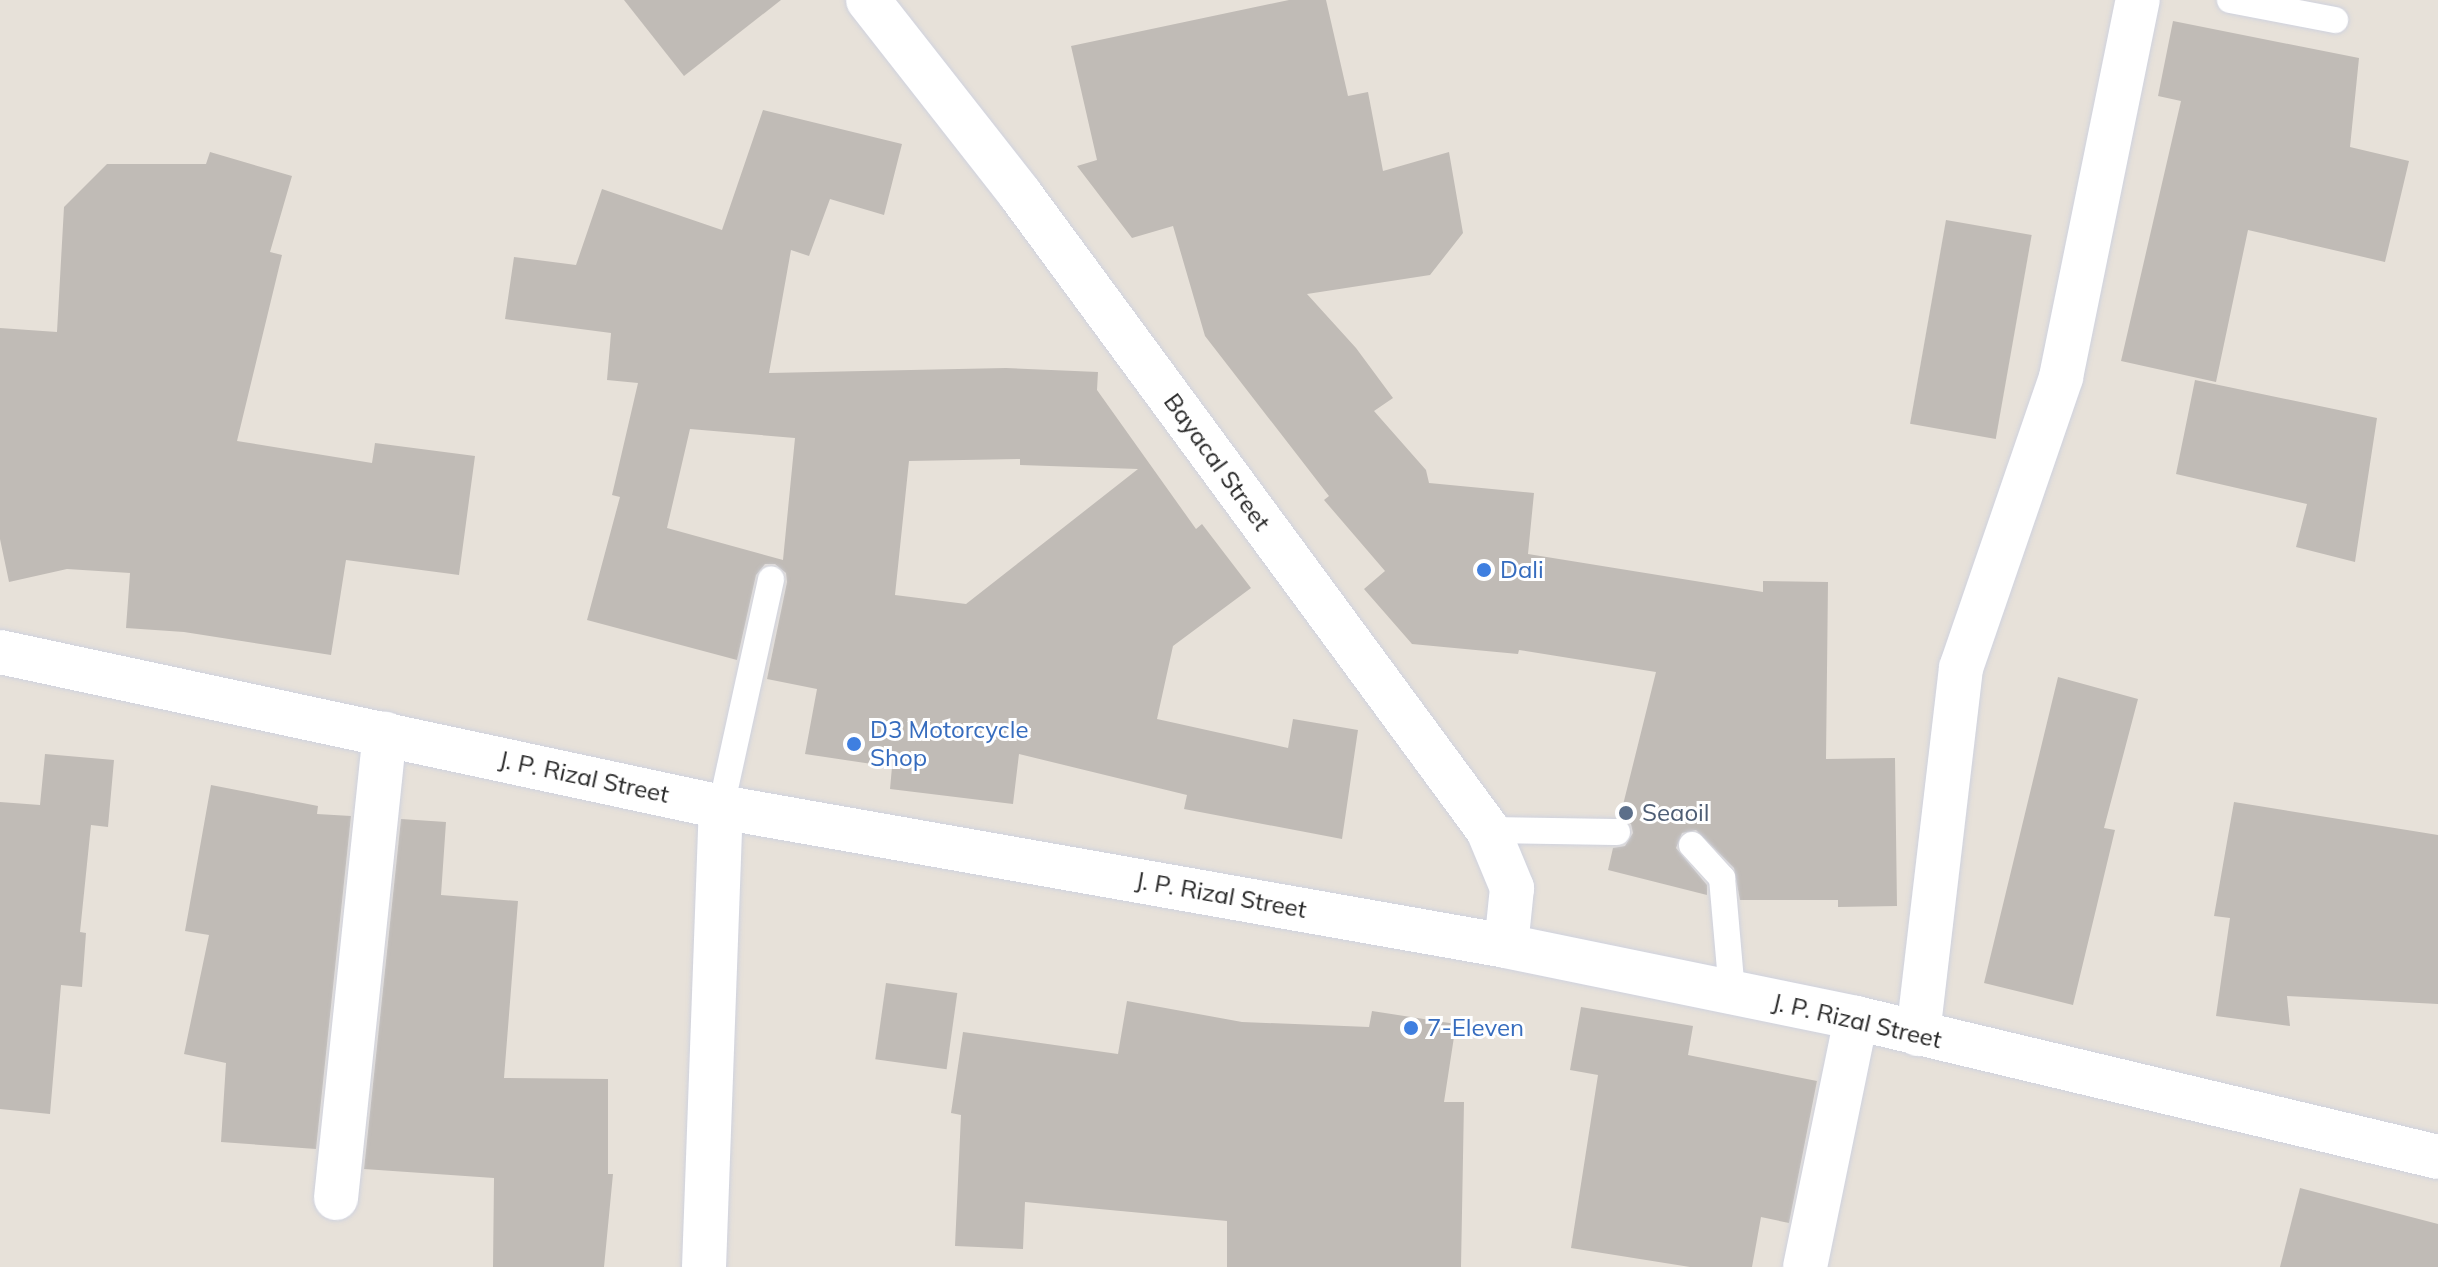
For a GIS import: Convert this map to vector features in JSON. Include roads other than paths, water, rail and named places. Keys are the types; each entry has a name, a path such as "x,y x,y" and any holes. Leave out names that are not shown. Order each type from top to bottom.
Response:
{"main road":[{"name":"Bayacal Street","path":"868,0 1020,194 1488,830 1512,888 1506,946"},
{"path":"1918,1034 1961,668 2061,377 2138,0"},
{"name":"J. P. Rizal Street","path":"0,652 721,807 1506,946 1856,1018 2438,1157"},
{"path":"336,1198 385,734"},
{"path":"704,1267 721,807"},
{"path":"1805,1267 1856,1018"}],"lane":[{"path":"2230,0 2335,20"},
{"path":"721,807 771,579"},
{"path":"1488,830 1617,832"},
{"path":"1692,845 1722,878 1732,993"}],"place":[{"name":"Dali","path":"1484,570"},
{"name":"D3 Motorcycle Shop","path":"854,744"},
{"name":"Seaoil","path":"1626,813"},
{"name":"7-Eleven","path":"1411,1028"}]}
